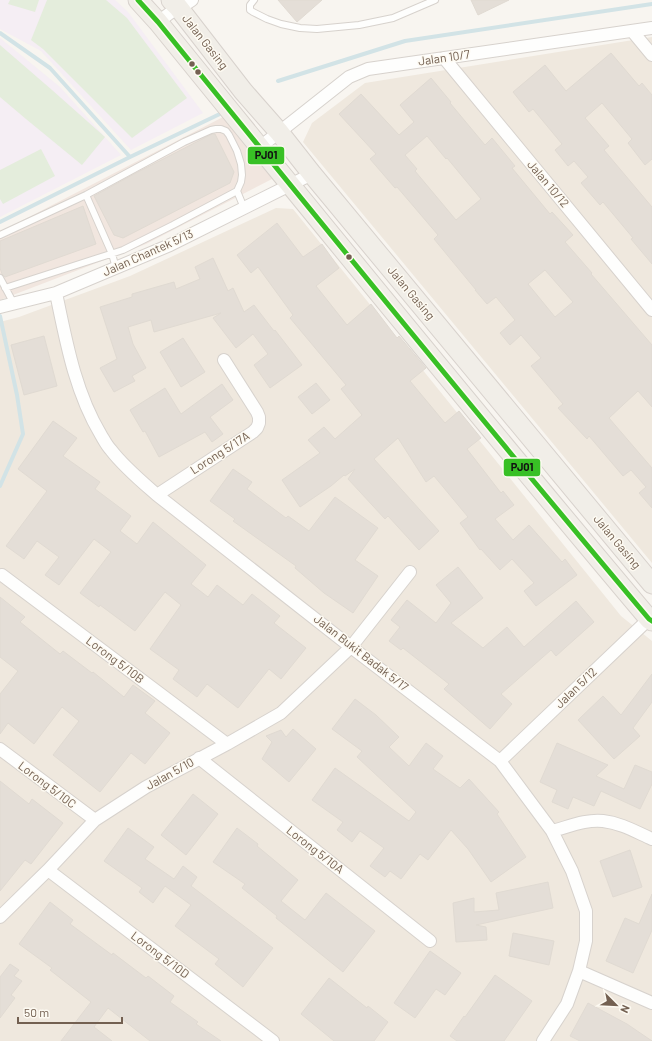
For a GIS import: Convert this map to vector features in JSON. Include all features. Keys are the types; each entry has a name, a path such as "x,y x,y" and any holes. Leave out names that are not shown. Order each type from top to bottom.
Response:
{"main road":[{"name":"Jalan Gasing","path":"138,0 158,22 245,140 290,185 548,499 651,618"},
{"name":"Jalan Gasing","path":"180,2 243,91 279,132 312,174 652,584"}],"street":[{"path":"158,22 180,2"},
{"name":"Jalan 10/7","path":"245,140 279,132 349,77 368,69 634,32 652,28"},
{"path":"634,32 652,55"},
{"name":"Jalan 10/12","path":"444,58 652,310"},
{"name":"Jalan Chantek 5/13","path":"0,307 56,293 170,245 312,174"},
{"name":"Jalan Bukit Badak 5/17","path":"56,293 68,350 83,399 94,424 110,450 157,495 351,647 500,761 552,831 572,871 586,912 586,941 580,971 567,1004 543,1041"},
{"name":"Lorong 5/17A","path":"157,495 257,428 259,417 257,412 224,360"},
{"name":"Jalan 5/10","path":"0,917 48,870 95,820 146,787 227,744 281,713 351,647 410,572"},
{"name":"Lorong 5/10B","path":"2,575 227,744"},
{"name":"Jalan 5/12","path":"500,761 651,618"},
{"name":"Lorong 5/10C","path":"0,749 95,820"},
{"name":"Lorong 5/10A","path":"199,758 430,941"},
{"path":"552,831 586,822 603,821 623,826 652,839"},
{"name":"Lorong 5/10D","path":"48,870 273,1041"},
{"path":"580,971 652,1003"}],"lane":[{"path":"254,0 250,5 250,10 267,19 300,28 317,29 359,26 393,18 435,0"},
{"path":"0,236 86,195 184,142 211,130 221,129 226,131 229,135 245,140 241,164 241,182 237,191 123,250 5,288"},
{"path":"237,191 244,208"},
{"path":"86,195 112,254 116,268"},
{"path":"0,278 14,304"}],"shaded area":[{"path":"0,0 115,0 128,12 203,113 131,150 41,51 0,29"},
{"path":"652,37 652,563 303,142 312,123 365,83"},
{"path":"0,38 60,87 121,155 0,217"},
{"path":"225,116 274,178 146,244 0,300 0,232"},
{"path":"276,208 293,209 621,616 652,641 652,1041 0,1041 0,322 19,317 130,276"}],"green space":[{"path":"10,0 39,0 35,12 8,4"},
{"path":"47,0 106,0 127,18 187,98 132,138 43,49 31,40"},
{"path":"0,45 105,137 82,165 0,97"},
{"path":"41,149 55,176 3,204 0,199 0,170"}],"building":[{"path":"278,0 322,0 297,22"},
{"path":"471,0 509,0 478,15"},
{"path":"611,53 639,86 642,83 652,95 652,159 645,165 628,143 632,139 602,103 585,118 609,146 604,150 652,207 652,264 631,239 633,238 603,202 600,205 581,183 588,177 574,161 568,166 555,150 562,144 533,109 529,112 513,92 545,65 566,91"},
{"path":"431,78 485,145 492,138 515,166 512,168 550,214 552,212 573,235 565,242 652,345 652,407 638,391 609,418 652,468 652,508 639,493 646,487 631,470 623,476 589,436 587,439 558,408 563,404 531,366 541,358 521,335 510,345 500,333 515,320 496,297 487,304 475,290 434,239 438,235 397,187 395,188 370,159 376,154 339,114 361,94 399,135 414,122 400,105","holes":["427,136 481,199 456,220 415,171 417,169 405,155","545,270 573,302 555,317 528,284"]},
{"path":"212,134 215,134 234,172 230,183 123,238 114,235 94,196"},
{"path":"83,206 96,244 5,277 2,274 0,268 0,241"},
{"path":"277,223 303,257 322,244 339,268 316,286 347,325 371,304 397,338 399,336 426,368 410,381 445,423 459,411 481,438 467,449 501,493 503,491 514,505 495,519 513,540 529,525 562,562 565,559 577,575 536,606 524,591 534,583 512,559 500,570 481,549 480,550 460,523 468,517 434,476 426,482 398,438 374,459 439,531 419,550 388,516 385,519 348,479 355,469 345,476 344,475 331,486 300,507 282,480 320,453 308,440 324,427 335,439 362,415 341,389 346,385 290,318 293,315 258,267 251,273 237,255"},
{"path":"213,258 228,291 233,288 244,312 254,305 302,365 270,388 254,365 268,354 253,334 236,348 213,318 221,313 154,332 151,320 128,327 133,344 146,368 132,376 135,381 114,392 100,368 117,359 100,307 132,297 132,294 174,282 176,289 200,279 195,267"},
{"path":"44,336 57,386 24,395 11,345"},
{"path":"183,338 205,372 181,387 160,352"},
{"path":"316,383 330,400 312,414 298,397"},
{"path":"222,384 233,400 210,417 223,434 212,442 205,432 159,457 145,431 143,432 130,410 165,388 181,414"},
{"path":"53,421 77,438 63,456 100,482 95,489 131,516 120,531 137,544 153,522 206,565 191,584 208,597 217,585 243,605 252,594 280,616 274,623 306,648 281,679 269,669 238,708 207,684 197,697 173,679 179,670 150,649 181,605 165,592 135,631 100,605 99,607 80,593 111,552 94,539 59,585 45,575 59,557 37,541 24,559 6,546 47,491 18,469"},
{"path":"233,469 252,482 247,489 286,518 288,516 309,531 335,497 378,528 355,560 378,576 353,613 324,593 295,568 296,566 233,521 235,519 210,501"},
{"path":"458,567 483,598 451,623 483,648 507,627 524,647 576,601 594,622 556,656 551,650 501,694 512,704 490,729 444,689 449,684 403,648 401,650 389,641 400,627 391,620 407,600 436,623 451,603 436,585"},
{"path":"0,597 25,617 20,622 60,654 63,651 92,673 93,672 124,697 133,685 155,701 145,713 170,733 145,764 131,753 100,792 53,755 79,721 62,707 34,744 8,723 0,734 0,694 18,671 0,657"},
{"path":"652,674 652,702 633,728 640,736 614,759 578,720 603,696 621,715"},
{"path":"355,699 376,715 399,737 389,747 409,766 426,743 443,756 433,769 460,788 469,779 499,812 497,814 526,857 491,882 468,849 451,830 428,860 420,854 401,879 390,871 385,877 370,866 384,848 360,831 352,842 337,830 343,822 312,800 335,768 409,821 416,812 357,757 362,751 332,729"},
{"path":"293,729 316,749 289,782 262,759 272,742 266,736 281,730 286,737"},
{"path":"557,743 608,765 596,776 624,789 635,765 652,772 652,784 640,809 601,791 594,806 573,797 568,809 552,802 557,790 540,782"},
{"path":"0,781 29,804 32,799 63,823 31,864 25,860 0,891"},
{"path":"193,794 218,814 186,855 161,835"},
{"path":"128,828 154,847 145,859 174,879 183,866 197,877 191,886 273,948 243,987 215,964 219,959 175,926 191,905 165,886 153,903 139,892 142,888 104,861"},
{"path":"237,828 258,844 257,846 298,880 281,901 305,920 326,893 375,931 343,972 276,918 277,916 242,888 245,884 213,862"},
{"path":"630,850 642,887 613,897 600,861"},
{"path":"548,882 553,908 476,925 486,927 487,940 456,942 453,903 474,898 474,912 499,910 496,893"},
{"path":"652,894 652,930 633,973 606,961 625,918 639,924"},
{"path":"50,902 73,920 70,924 112,955 113,953 146,978 148,976 174,996 170,1002 198,1022 196,1024 221,1041 150,1041 108,1008 94,1027 112,1041 61,1041 91,1002 50,970 52,968 19,944"},
{"path":"513,933 554,941 549,965 509,956"},
{"path":"430,951 461,973 445,995 436,989 415,1018 394,1003"},
{"path":"10,964 19,970 14,976 22,981 11,995 15,998 0,1018 0,977"},
{"path":"495,975 532,1001 504,1041 457,1041 450,1036"},
{"path":"329,978 367,1008 368,1006 388,1022 374,1041 334,1041 301,1014"},
{"path":"588,1003 627,1024 652,1041 580,1041 570,1036"}],"waterway":[{"path":"278,81 405,41 652,4"},
{"path":"0,33 50,68 130,157"},
{"path":"0,222 224,112"},
{"path":"0,316 17,395 23,434 0,486"}],"transit line":[{"name":"PJ01","path":"138,0 158,22 525,471 652,621"}]}
